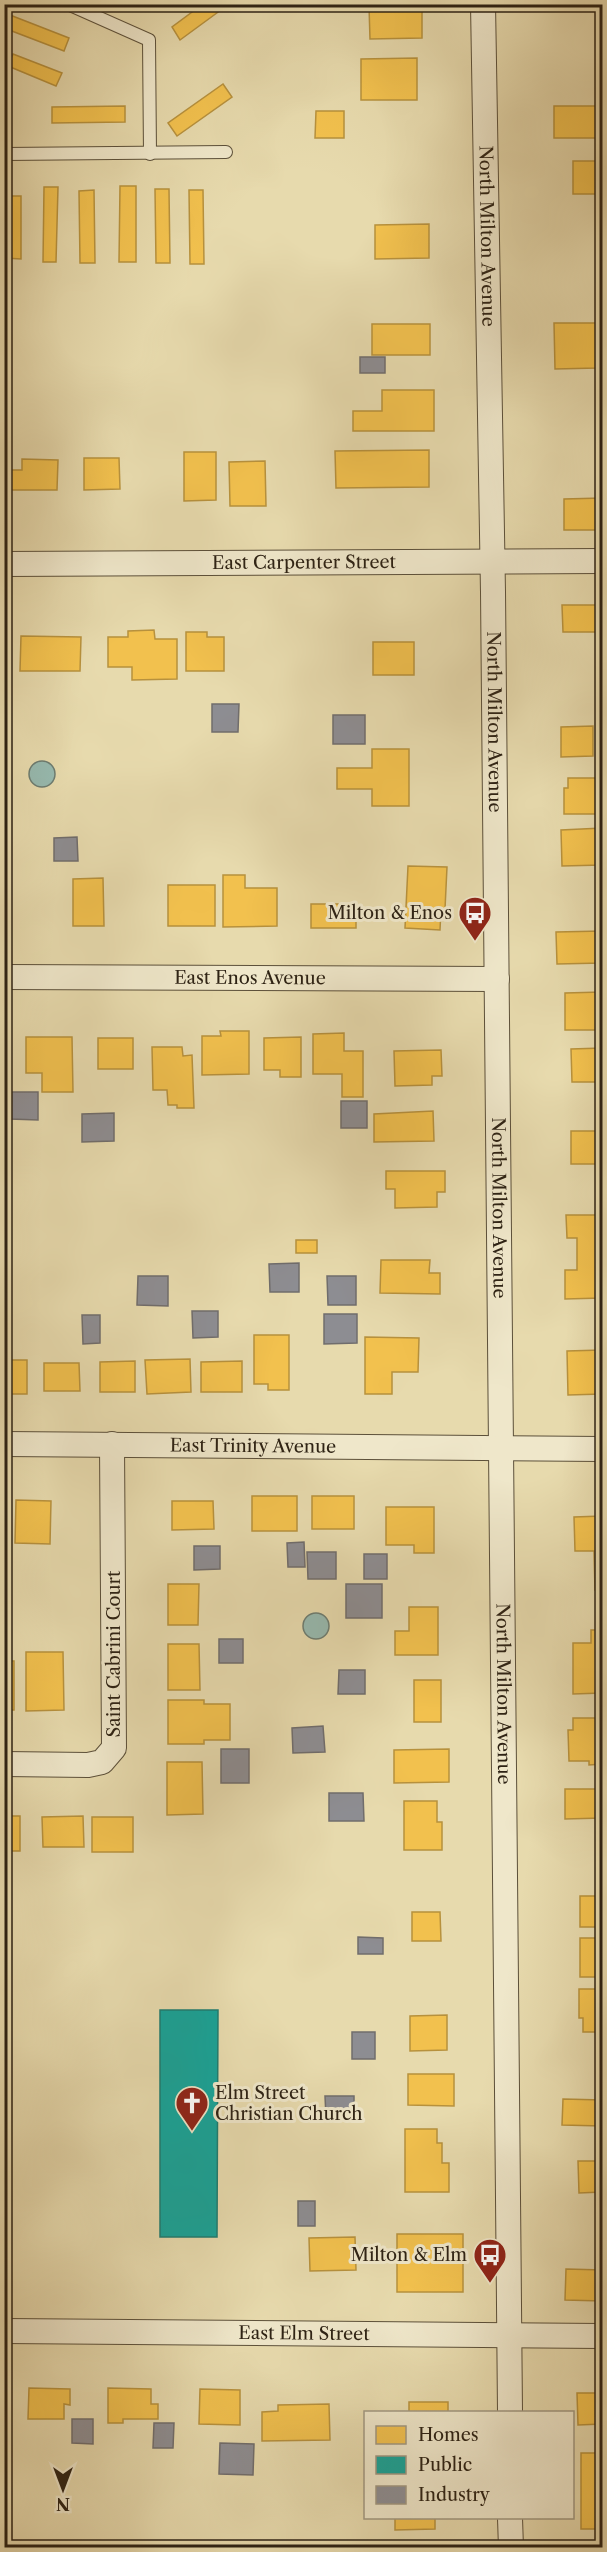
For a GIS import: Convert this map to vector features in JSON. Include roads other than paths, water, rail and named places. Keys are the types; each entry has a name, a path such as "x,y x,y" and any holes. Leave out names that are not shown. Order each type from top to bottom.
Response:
{"street":[{"name":"North Milton Avenue","path":"483,4 492,561 510,2411"},
{"name":"East Carpenter Street","path":"4,564 603,561"},
{"name":"East Enos Avenue","path":"4,977 496,979"},
{"name":"East Trinity Avenue","path":"4,1444 501,1448"},
{"name":"Saint Cabrini Court","path":"4,1764 88,1765 102,1762 114,1748 112,1444"},
{"path":"501,1448 603,1449"},
{"name":"East Elm Street","path":"4,2331 603,2337"},
{"path":"510,2519 511,2547"}],"lane":[{"path":"68,4 149,40 150,154"},
{"path":"4,154 226,152"}],"water":[{"path":"42,761 51,765 55,774 51,783 42,787 33,783 29,774 33,765"},
{"path":"316,1613 325,1617 329,1626 325,1635 316,1639 307,1635 303,1626 307,1617"}],"place":[{"name":"Milton & Enos","path":"475,942"},
{"name":"Elm Street Christian Church","path":"192,2132"},
{"name":"Milton & Elm","path":"490,2284"}]}
